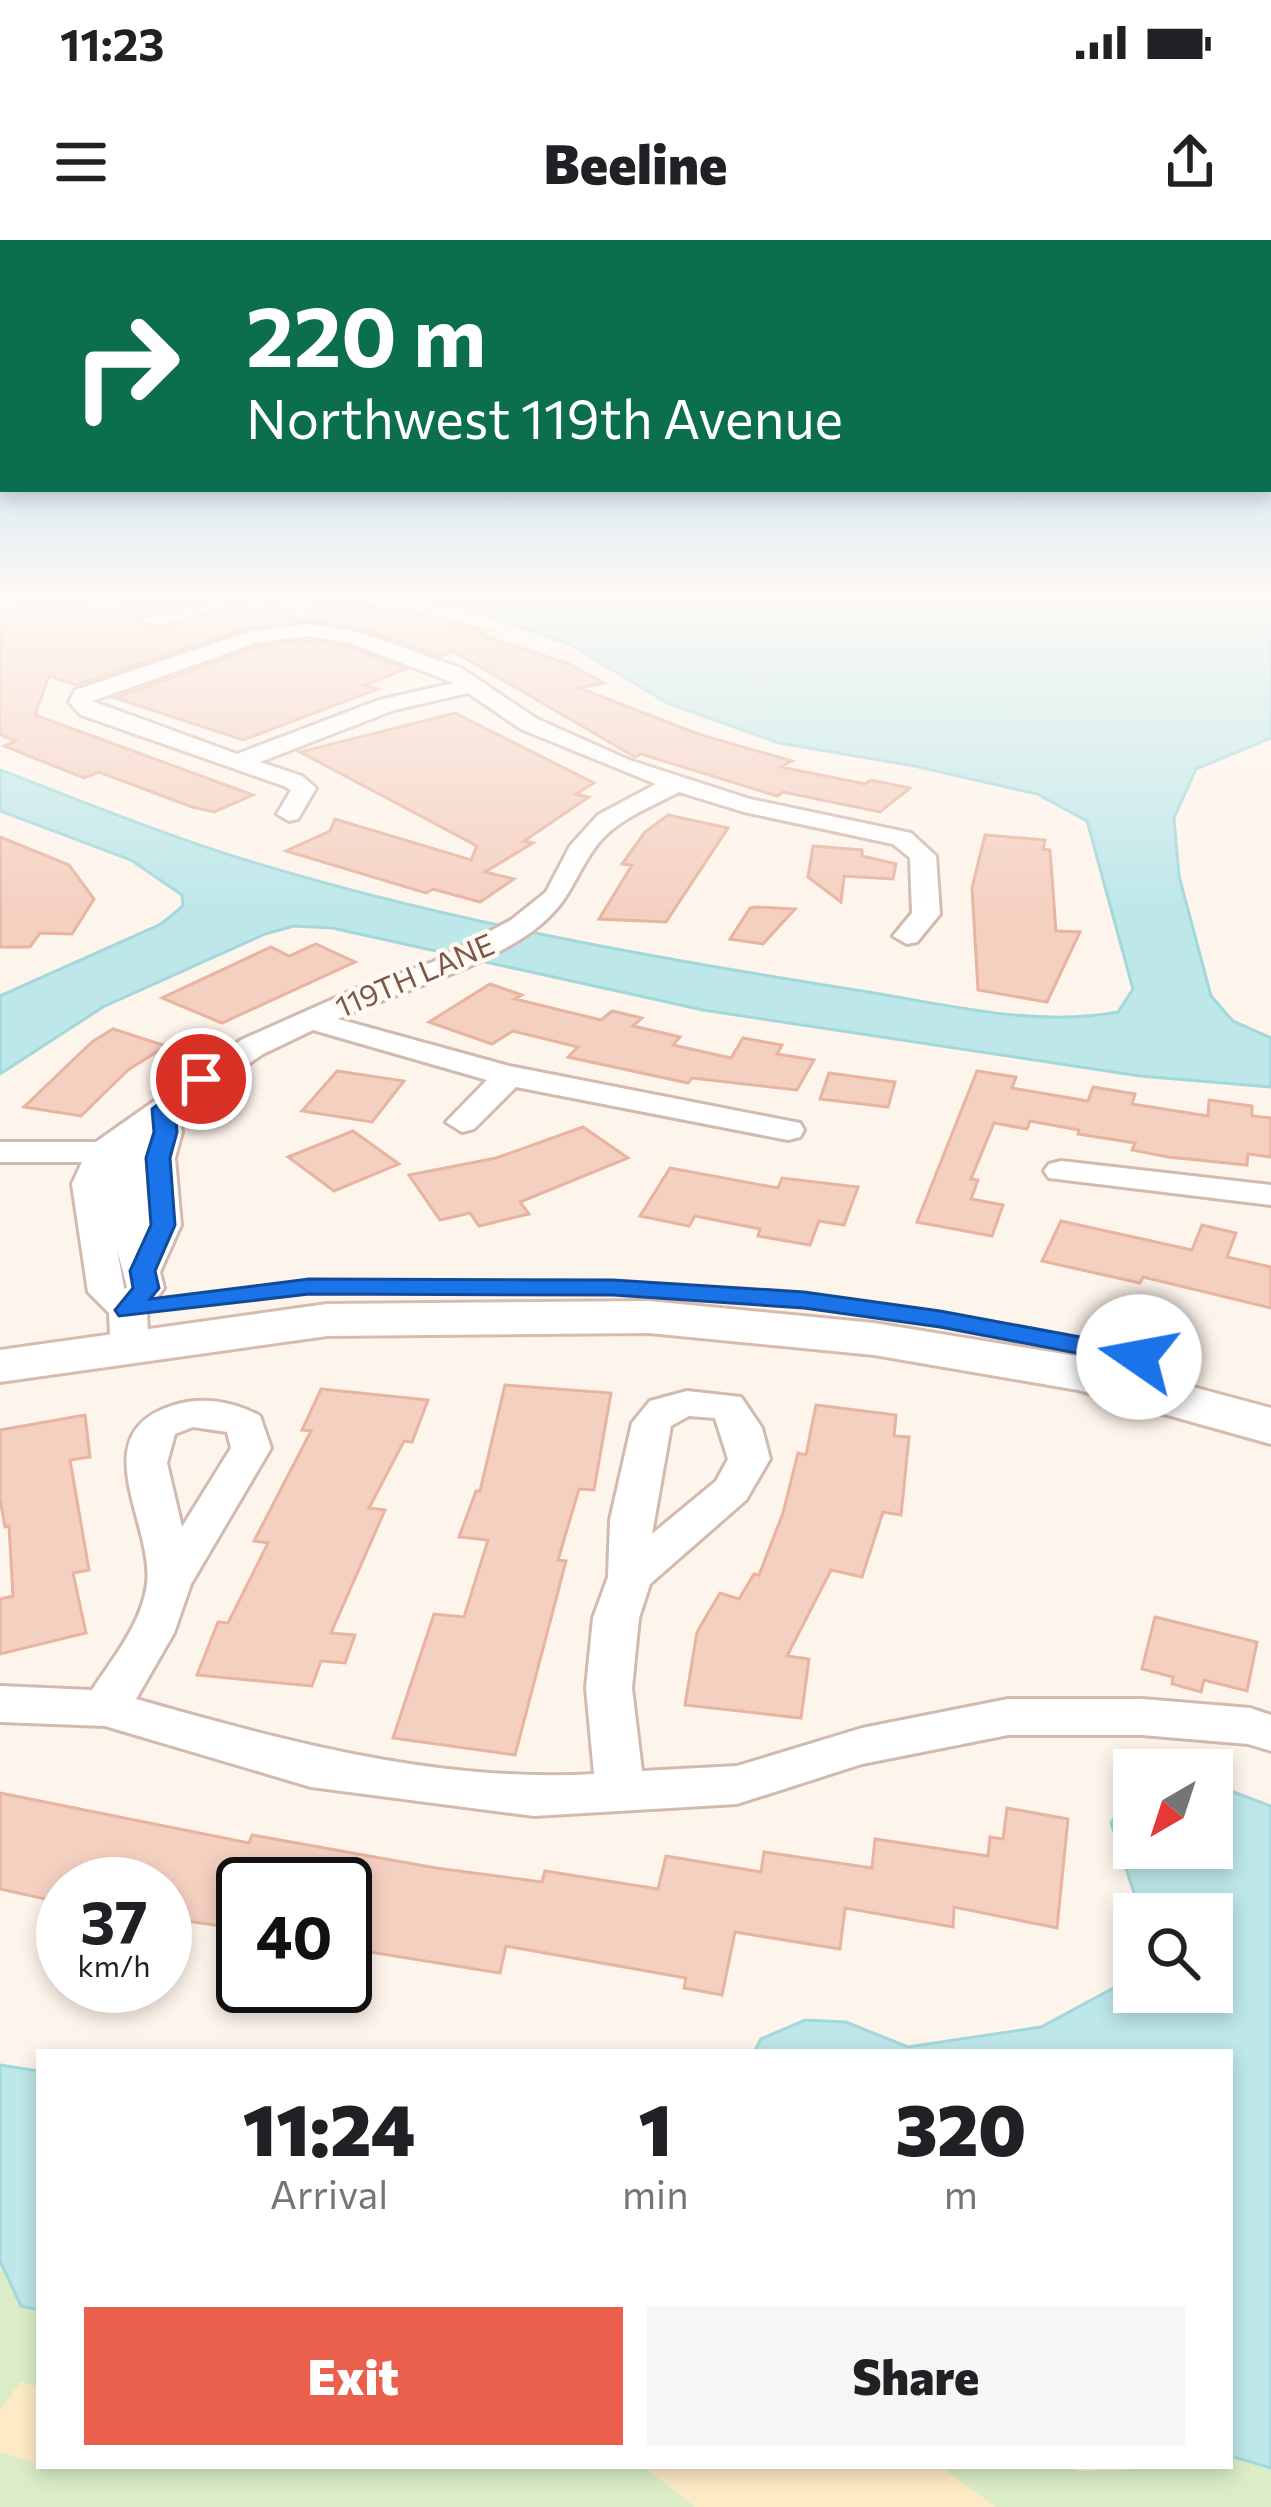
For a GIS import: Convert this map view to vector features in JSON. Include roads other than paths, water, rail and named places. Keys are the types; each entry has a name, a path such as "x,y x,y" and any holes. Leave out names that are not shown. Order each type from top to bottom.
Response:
{"street":[{"path":"80,702 88,710 304,788 289,814"},
{"path":"239,761 401,702"},
{"path":"498,702 570,745 673,785 806,820 902,838 923,856 926,914 907,936"},
{"name":"119TH LANE","path":"114,1152 218,1068 309,1020 443,968 528,920 557,896 583,846 607,820 673,785"},
{"path":"309,1020 509,1076 788,1130"},
{"path":"462,1123 509,1076"},
{"path":"133,1309 163,1225 159,1154 166,1132 159,1112"},
{"path":"0,1152 159,1154"},
{"path":"114,1152 89,1184 106,1292 133,1309"},
{"path":"1061,1172 1271,1196"},
{"path":"0,1330 309,1286 567,1286 705,1292 940,1319 1097,1347 1271,1388"},
{"path":"0,1366 133,1309 327,1320 649,1317 874,1339 1082,1374 1271,1426"},
{"path":"620,1792 609,1688 616,1618 630,1577"},
{"path":"105,1708 146,1643 170,1582"},
{"path":"0,1704 105,1708 311,1768 534,1797 737,1785 862,1746 1008,1718 1142,1717 1250,1726 1271,1733"}],"water":[{"path":"665,702 1271,702 1271,738 1196,769 1174,818 1179,876 1211,996 1233,1021 1271,1038 1271,1087 1140,1076 703,1010 332,928 294,926 265,934 103,1007 0,1074 0,996 161,924 183,906 182,895 131,860 0,811 0,770 249,861 398,902 627,951 1020,1015 1118,1012 1133,989 1087,821 1037,794 914,766 779,743"},
{"path":"1233,1792 1271,1806 1271,2468 1233,2457 1233,2049 756,2049 761,2039 805,2020 846,2022 908,2047 1041,2027 1113,1988 1113,2013 1233,2013 1233,1893 1134,1893 1126,1869 1233,1869"},
{"path":"0,2065 36,2071 36,2309 21,2306 0,2261"}]}
